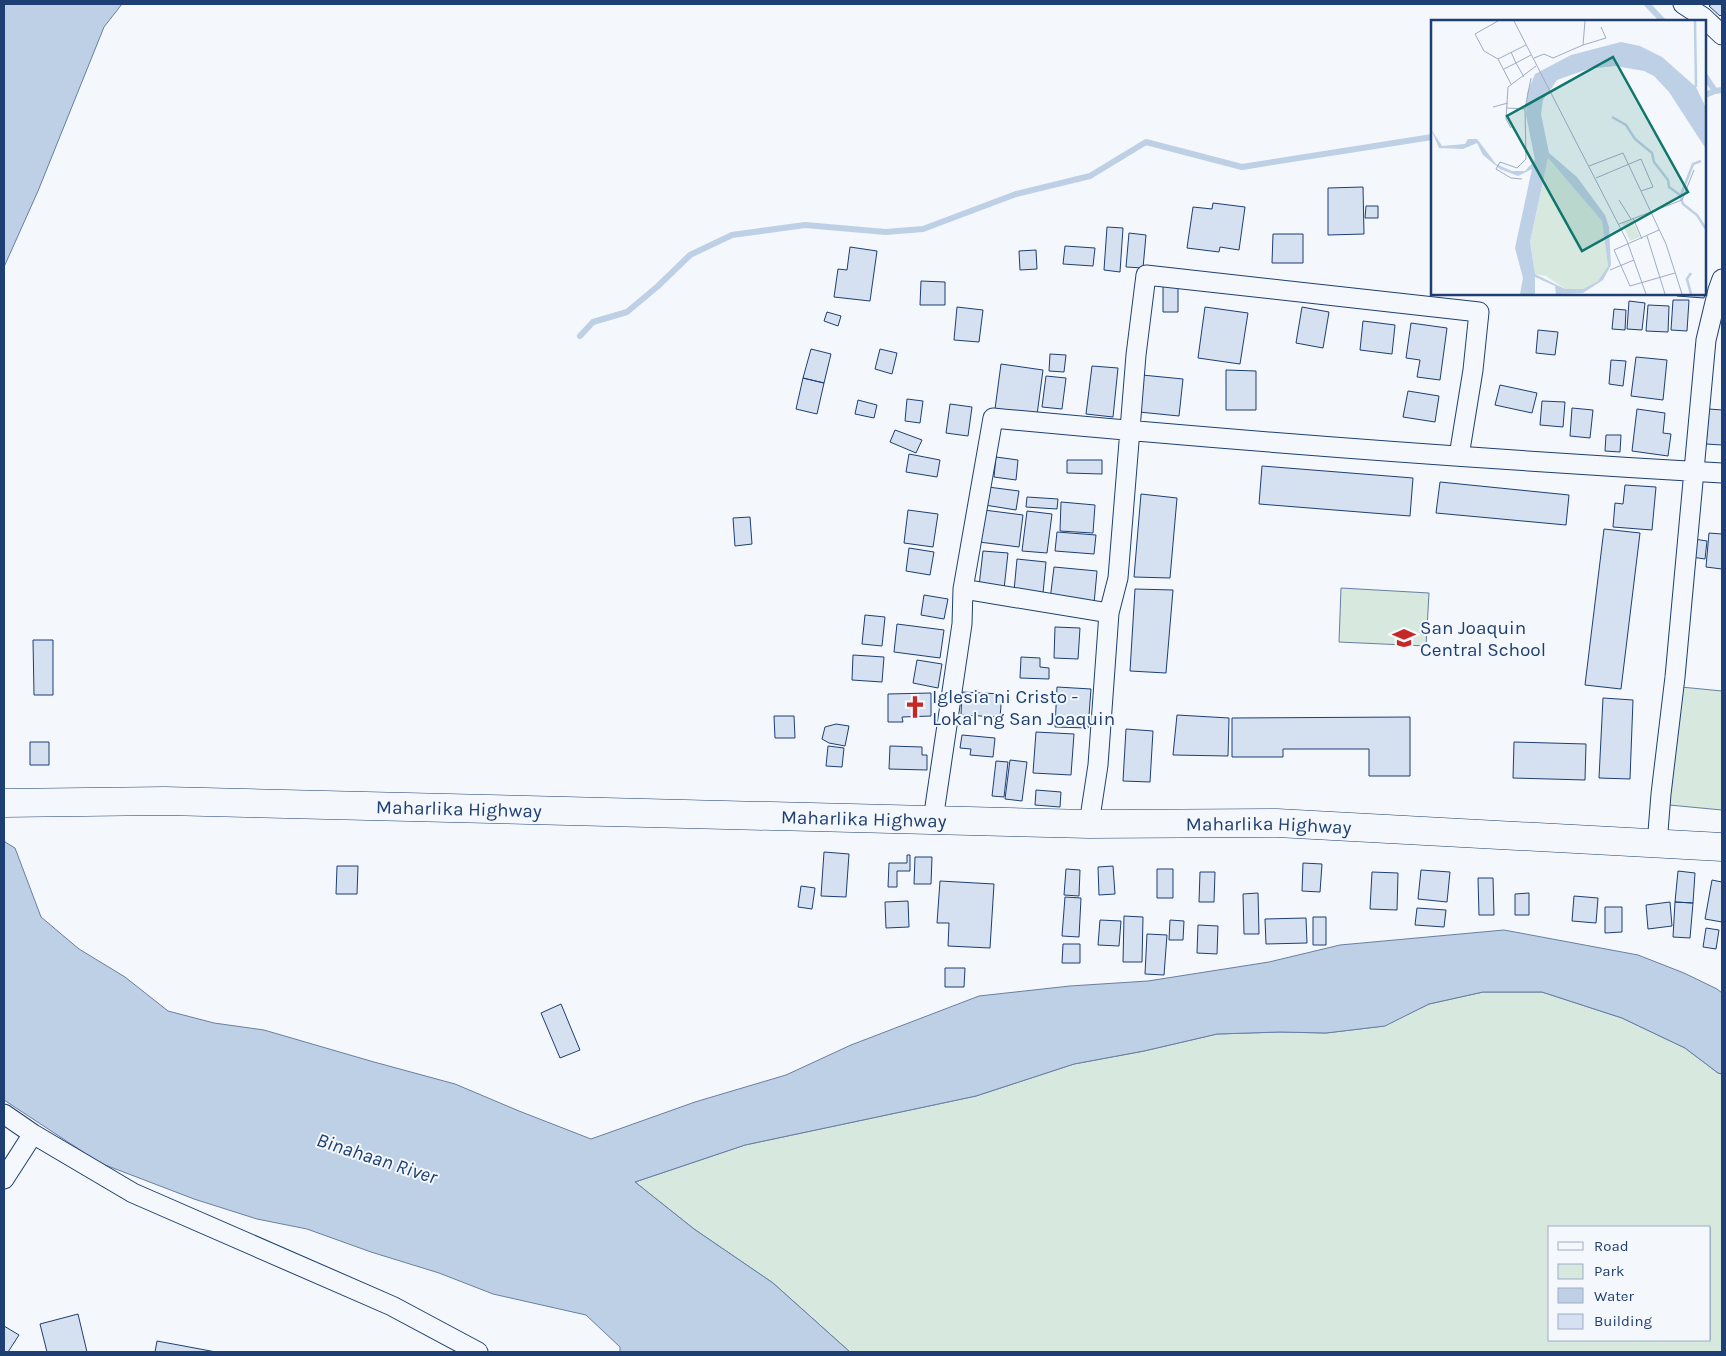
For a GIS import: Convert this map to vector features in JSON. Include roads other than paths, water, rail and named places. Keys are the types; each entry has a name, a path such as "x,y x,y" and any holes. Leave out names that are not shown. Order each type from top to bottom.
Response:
{"highway":[{"name":"Maharlika Highway","path":"12,803 166,801 1089,824 1277,823 1722,846"}],"street":[{"path":"1683,4 1705,20"},
{"path":"1706,21 1722,35"},
{"path":"1089,824 1098,764 1109,613 1118,578 1136,355 1146,275 1479,312 1473,370 1459,456"},
{"path":"1657,844 1675,677 1706,340 1722,279"},
{"path":"933,820 962,624 964,589 993,418 1130,431 1459,456 1722,473"},
{"path":"964,589 1109,613"},
{"path":"4,1114 33,1134 133,1193 392,1306 478,1352"},
{"path":"4,1179 33,1134"}],"water":[{"path":"4,4 122,4 104,27 38,191 4,267"},
{"name":"Binahaan River","path":"4,838 5,842 15,848 41,917 79,949 125,977 168,1011 214,1023 264,1030 455,1084 591,1139 695,1102 786,1075 851,1045 979,996 1070,986 1148,981 1269,962 1340,945 1504,930 1638,955 1684,973 1717,989 1722,993 1722,1074 1685,1048 1622,1018 1542,992 1483,992 1429,1004 1385,1026 1326,1033 1217,1034 1144,1051 1074,1064 976,1096 745,1145 635,1182 694,1229 773,1283 850,1352 620,1352 620,1347 586,1315 493,1294 439,1273 371,1252 307,1229 257,1219 194,1199 100,1163 4,1100"}],"waterway":[{"path":"1647,4 1662,20"},
{"path":"1706,78 1715,91"},
{"path":"1706,95 1722,90"},
{"path":"580,336 593,322 627,312 658,286 690,255 732,235 805,225 886,232 923,229 1016,194 1090,176 1146,142 1242,167 1431,137"}],"place":[{"name":"San Joaquin Central School","path":"1404,638"},
{"name":"Iglesia ni Cristo - Lokal ng San Joaquin","path":"915,707"}]}
